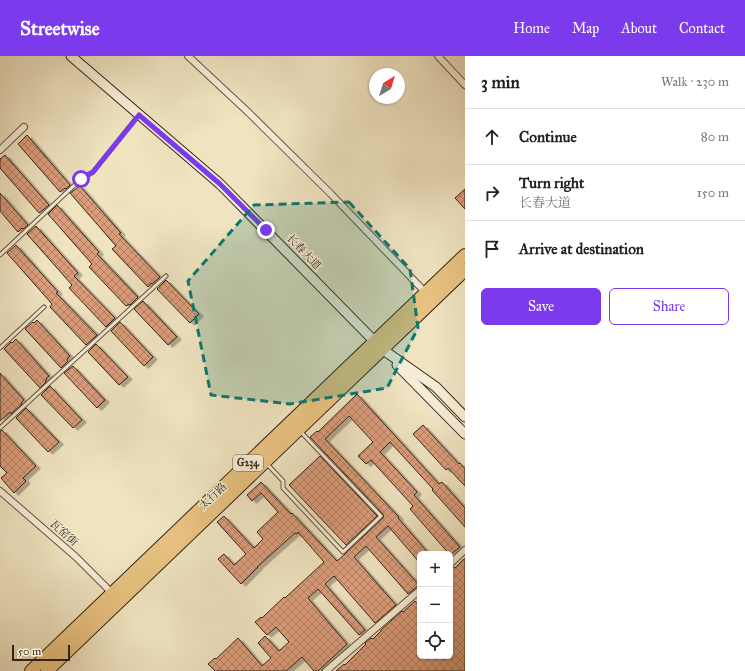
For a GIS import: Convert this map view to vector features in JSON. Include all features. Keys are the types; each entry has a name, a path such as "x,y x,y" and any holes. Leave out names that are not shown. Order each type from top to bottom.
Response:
{"highway":[{"name":"太行路","path":"47,671 299,430 379,346 426,293 465,255"},
{"name":"太行路","path":"32,671 112,593 379,346 465,270"}],"main road":[{"name":"长春大道","path":"71,56 220,184 379,346 436,387 465,417"},
{"path":"379,346 465,434"}],"street":[{"path":"188,56 287,150 426,293"},
{"path":"438,56 465,84"},
{"path":"0,150 24,127"},
{"name":"瓦窑街","path":"0,491 76,557 112,593"},
{"path":"453,561 465,550"},
{"path":"326,671 417,593"}],"lane":[{"path":"0,255 81,179 93,172 139,115"},
{"path":"0,428 166,276"},
{"path":"0,348 44,307"},
{"path":"265,462 283,481 283,488 343,552 381,516 299,430"}],"highlighted area":[{"path":"349,202 410,269 418,328 387,388 290,404 211,395 188,281 254,205"}],"building":[{"path":"27,135 70,185 66,189 65,188 60,192 18,144"},
{"path":"5,155 49,205 39,213 0,168 0,159"},
{"path":"80,186 121,233 119,234 160,277 148,287 112,249 116,246 70,193"},
{"path":"465,189 465,209 455,198"},
{"path":"0,193 28,225 18,232 0,211"},
{"path":"57,205 99,252 97,254 138,297 130,305 129,304 126,306 89,267 92,264 48,214"},
{"path":"36,226 78,273 74,276 115,318 106,327 69,288 72,285 27,234"},
{"path":"16,245 58,292 56,293 97,335 86,345 50,307 52,304 7,253"},
{"path":"166,280 199,314 190,323 157,289"},
{"path":"143,301 177,337 168,345 134,309"},
{"path":"37,320 70,356 67,359 68,361 61,368 25,329"},
{"path":"120,322 153,357 144,366 111,331"},
{"path":"16,339 49,376 40,388 4,349"},
{"path":"96,344 128,377 119,385 88,352"},
{"path":"73,366 105,400 97,408 64,373"},
{"path":"0,373 24,400 21,403 22,404 11,414 10,412 0,421"},
{"path":"50,386 82,420 73,428 41,395"},
{"path":"357,394 439,484 442,482 465,508 465,527 390,442 380,452 417,492 414,495 460,547 453,553 453,551 447,551 410,509 413,506 371,460 366,464 358,456 373,442 349,416 325,439 399,517 398,518 426,551 417,551 417,560 388,526 376,537 417,583 417,587 408,594 366,546 354,557 396,605 375,623 334,576 325,584 365,630 359,635 318,589 308,598 347,644 318,671 314,671 302,657 286,671 215,671 208,664 215,658 216,659 238,638 262,666 271,658 258,643 265,636 279,651 289,642 276,627 267,635 255,622 261,617 262,618 284,597 285,598 324,562 298,532 257,567 241,584 218,559 224,554 234,565 246,554 217,522 224,516 254,548 263,539 257,532 278,512 261,493 252,501 247,495 261,482 337,561 384,517 383,514 310,437 317,431 318,432"},
{"path":"26,408 59,442 48,452 16,418"},
{"path":"423,425 465,469 465,486 448,468 446,470 413,434"},
{"path":"2,430 36,466 23,478 26,481 14,493 1,478 7,473 0,466 0,431"},
{"path":"320,456 377,516 346,545 289,485"},
{"path":"465,558 465,671 336,671 344,664 345,665 366,644 365,643 371,638 373,639 402,611 403,612 415,601 417,603 417,659 453,659 453,567 455,568"}],"route":[{"path":"81,179 93,172 139,115 220,184 266,230"}]}
